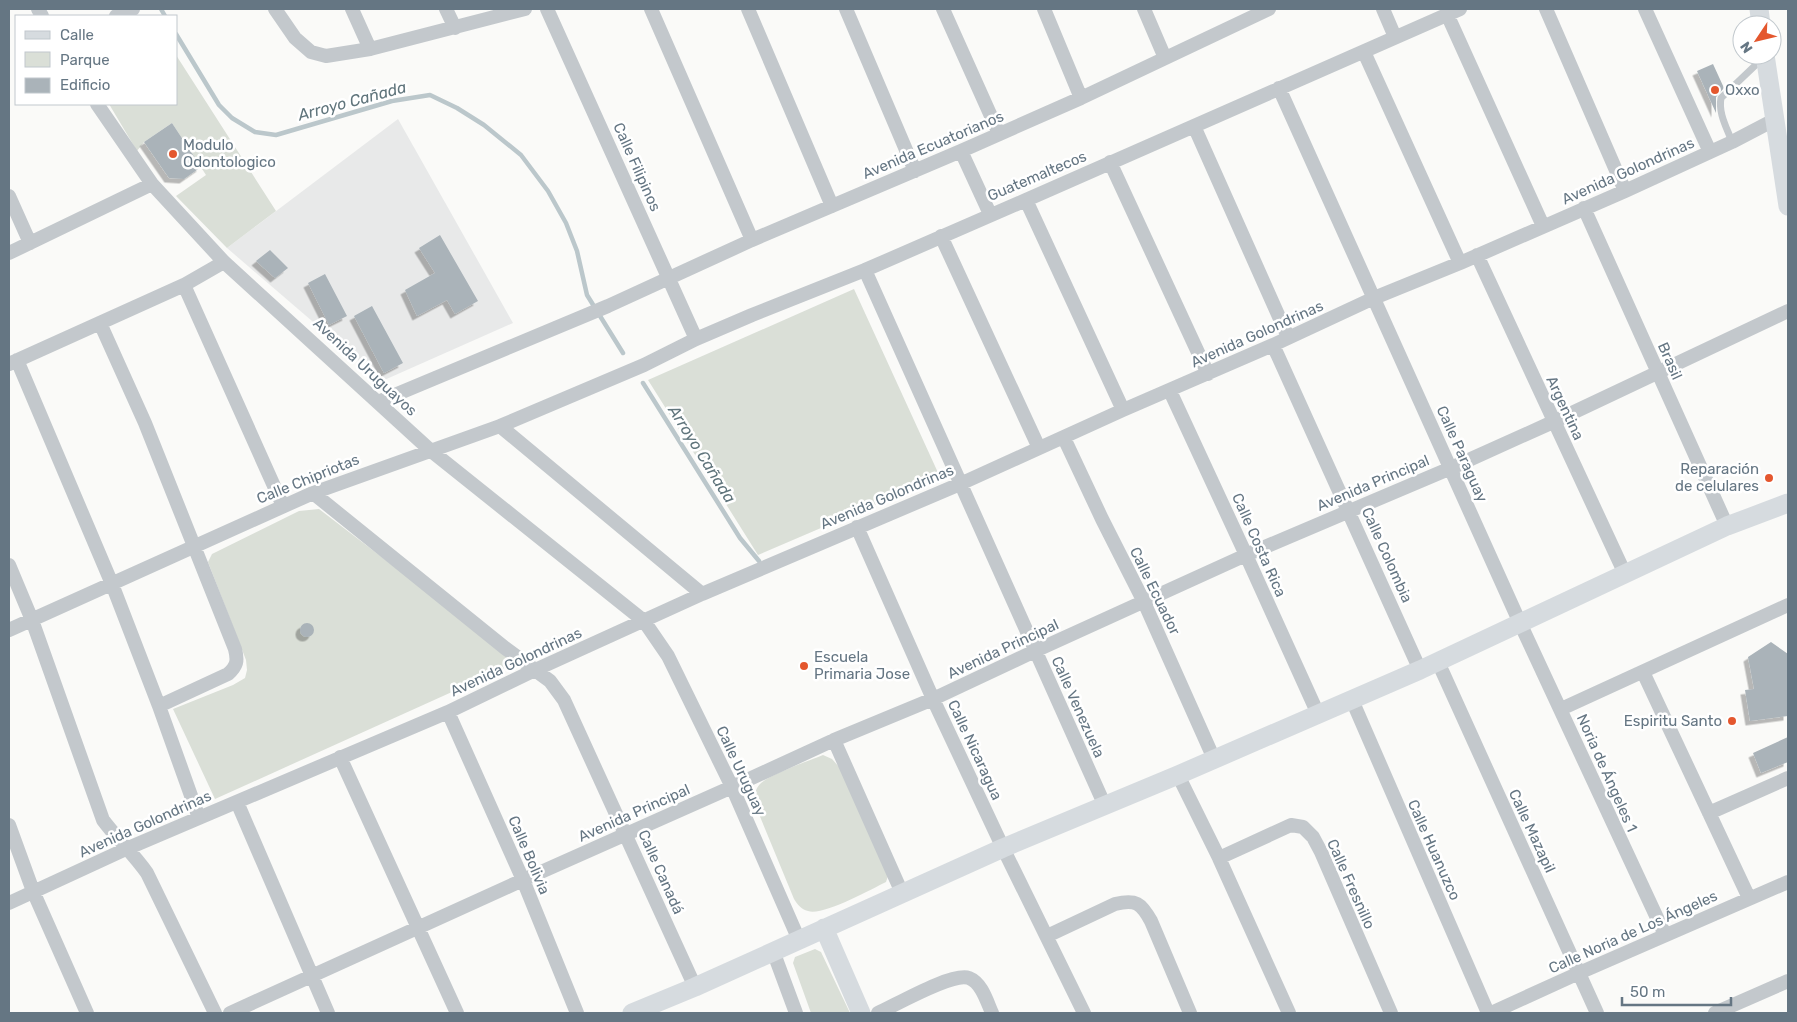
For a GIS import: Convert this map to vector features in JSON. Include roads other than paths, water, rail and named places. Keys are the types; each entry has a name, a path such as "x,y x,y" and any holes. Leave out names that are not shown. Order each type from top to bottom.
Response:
{"main road":[{"path":"1768,65 1782,114 1788,206"},
{"path":"632,1013 695,987 1002,848 1178,775 1420,670 1727,526 1788,503"},
{"path":"824,928 861,1013"}],"street":[{"path":"118,15 133,9"},
{"path":"276,9 295,38 311,52 326,56 370,50 525,9"},
{"path":"352,9 370,50"},
{"path":"446,9 455,28"},
{"name":"Calle Filipinos","path":"547,9 696,339"},
{"path":"651,9 752,240"},
{"path":"748,9 832,206"},
{"path":"846,9 916,170"},
{"path":"943,9 999,134"},
{"path":"1044,9 1081,98"},
{"path":"1144,9 1165,58"},
{"name":"Avenida Ecuatorianos","path":"378,402 608,306 752,240 961,152 1165,58 1244,14 1269,9"},
{"path":"1383,9 1395,37"},
{"path":"1546,9 1625,191"},
{"path":"1645,9 1710,152"},
{"path":"1453,12 1543,226"},
{"name":"Guatemaltecos","path":"626,372 696,339 865,270 1453,12"},
{"path":"1364,52 1460,263"},
{"name":"Calle Paraguay","path":"1279,88 1520,623"},
{"name":"Avenida Uruguayos","path":"98,105 152,184 224,262 430,450 644,620"},
{"name":"Avenida Golondrinas","path":"9,903 126,849 448,712 702,594 960,484 1374,298 1460,263 1625,191 1732,142 1782,114"},
{"path":"1194,126 1288,338"},
{"path":"961,152 990,214"},
{"path":"1110,162 1208,374"},
{"path":"9,253 152,184"},
{"path":"9,196 30,243"},
{"path":"1026,200 1124,410"},
{"name":"Brasil","path":"1584,208 1656,372 1727,526"},
{"path":"941,236 1039,448"},
{"name":"Argentina","path":"1477,255 1625,574"},
{"path":"199,818 159,706 112,584 13,362 184,285 224,262"},
{"name":"Calle Venezuela","path":"865,270 1105,806"},
{"path":"184,285 283,506"},
{"name":"Avenida Principal","path":"230,1013 834,740 933,700 1035,651 1246,555 1451,468 1788,311"},
{"path":"100,323 145,423 238,660 235,668 228,674 159,706"},
{"name":"Calle Colombia","path":"1273,345 1420,670"},
{"name":"Calle Chipriotas","path":"9,630 312,493 500,426 626,372"},
{"name":"Calle Costa Rica","path":"1170,390 1318,714"},
{"path":"500,426 702,594"},
{"name":"Calle Ecuador","path":"1064,438 1144,602 1214,759"},
{"name":"Calle Canadá","path":"312,493 505,648 550,681 564,700 695,987"},
{"name":"Calle Nicaragua","path":"857,527 933,700 1002,848 1084,1013"},
{"path":"9,564 32,620 103,820 148,873 214,1013"},
{"path":"1561,709 1788,605"},
{"name":"Calle Uruguay","path":"644,620 668,656 732,787 798,940"},
{"name":"Noria de Ángeles 1","path":"1520,623 1665,935"},
{"name":"Calle Mazapil","path":"1438,662 1597,1013"},
{"path":"1643,672 1750,898"},
{"name":"Calle Huanuzco","path":"1352,700 1490,1013"},
{"name":"Calle Bolivia","path":"448,712 523,880 577,1013"},
{"path":"834,740 902,893"},
{"path":"340,757 457,1013"},
{"path":"1178,775 1219,858 1289,1013"},
{"path":"1710,813 1788,778"},
{"path":"237,802 328,1013"},
{"path":"9,824 33,891 86,1013"},
{"name":"Calle Fresnillo","path":"1219,858 1280,829 1291,825 1303,827 1321,852 1391,1013"},
{"name":"Calle Noria de Los Ángeles","path":"1490,1013 1788,882"},
{"path":"1047,936 1115,904 1126,901 1136,902 1144,908 1151,921 1190,1013"},
{"path":"773,951 796,1013"},
{"path":"878,1013 944,981 957,977 969,978 978,985 992,1013"},
{"path":"1715,1013 1788,981"}],"lane":[{"path":"1732,142 1722,114 1721,98 1755,65"}],"waterway":[{"name":"Arroyo Cañada","path":"161,9 164,15"},
{"name":"Arroyo Cañada","path":"178,37 219,105 232,118 255,132 276,135 392,101 430,95 457,108 484,125 521,155 548,191 566,223 577,251 587,295 623,353"},
{"name":"Arroyo Cañada","path":"643,383 740,538 759,561"}],"place":[{"name":"Oxxo","path":"1715,90"},
{"name":"Modulo Odontologico","path":"173,154"},
{"name":"Reparación de celulares","path":"1769,478"},
{"name":"Escuela Primaria Jose","path":"804,666"},
{"name":"Espiritu Santo","path":"1732,721"}]}
